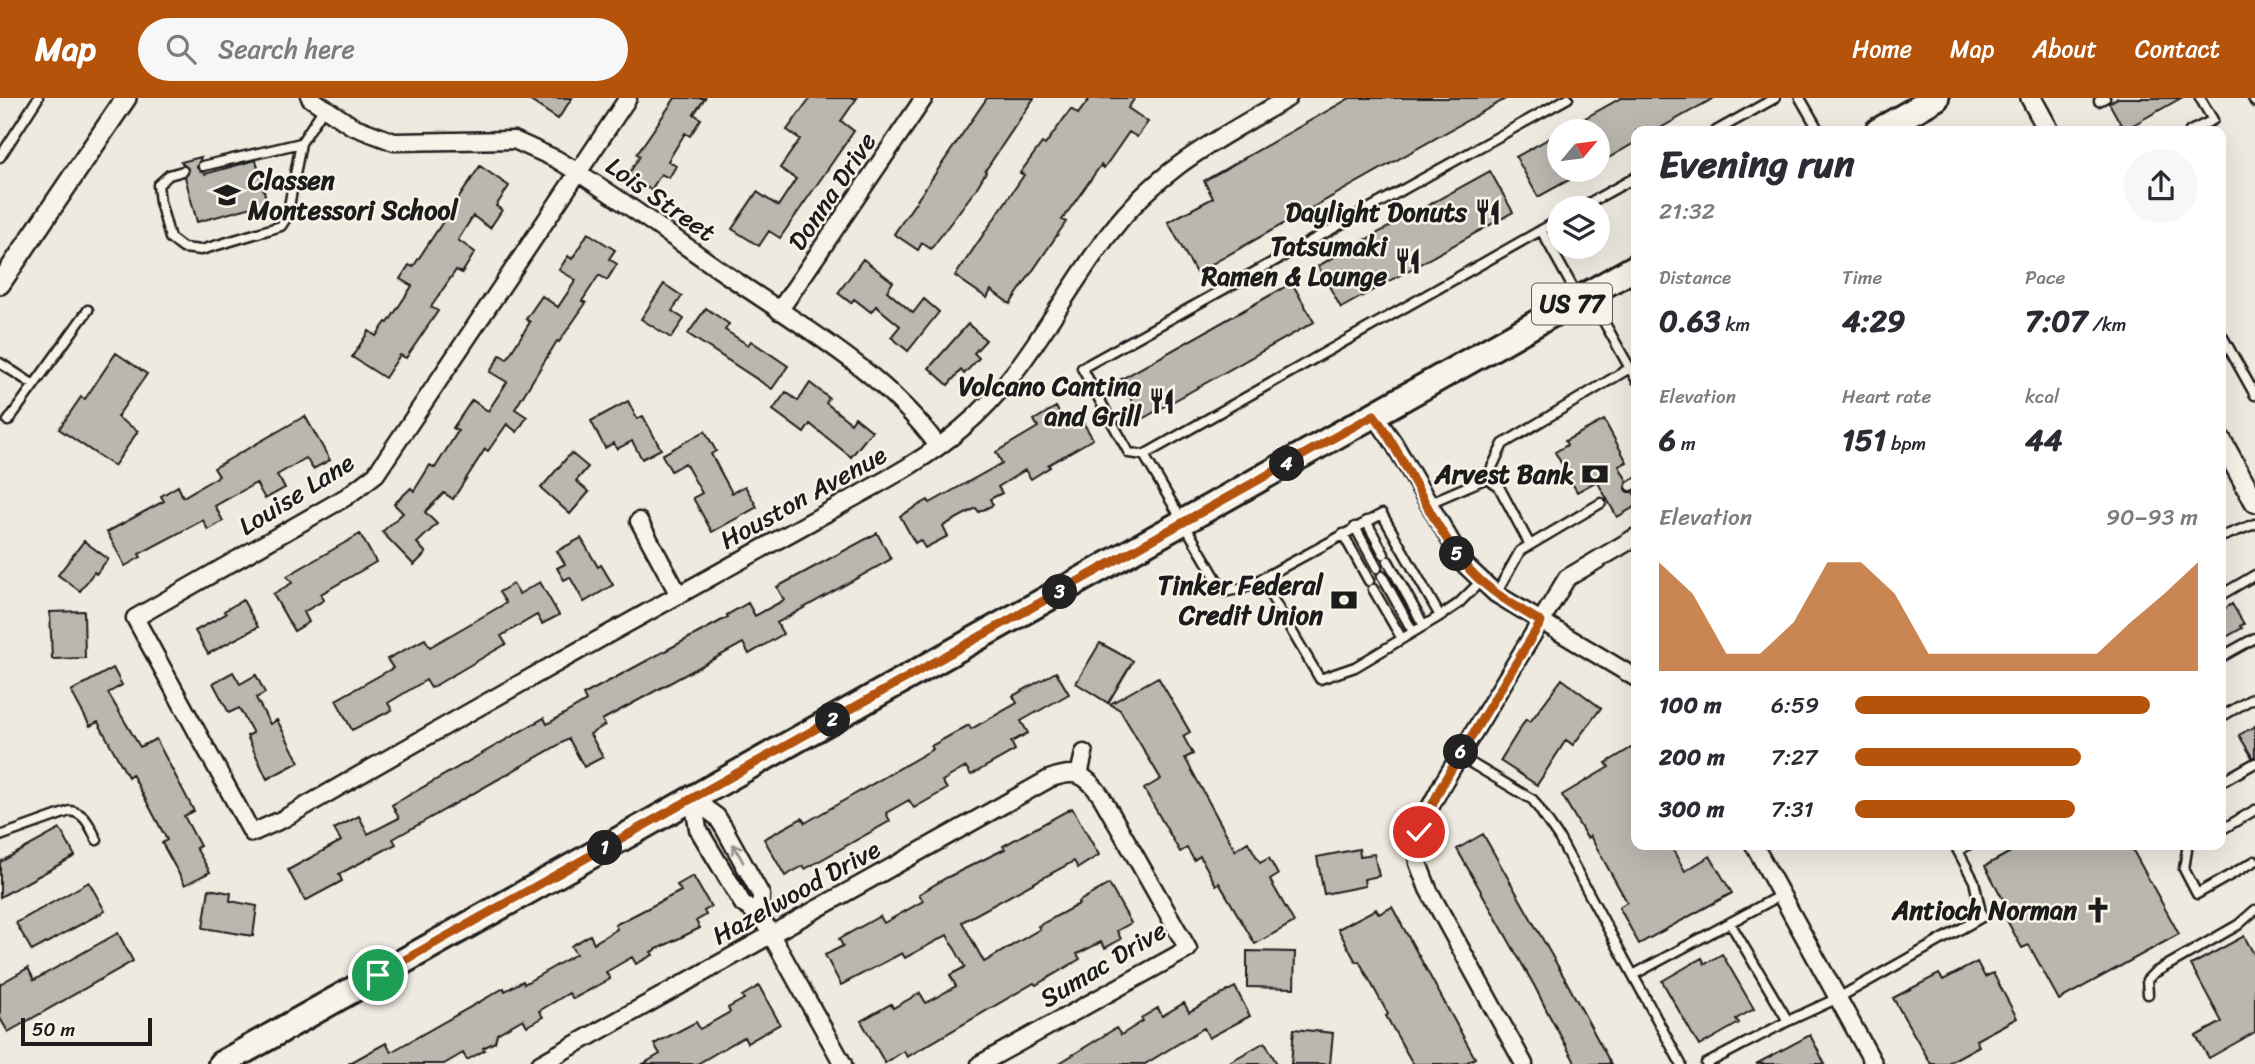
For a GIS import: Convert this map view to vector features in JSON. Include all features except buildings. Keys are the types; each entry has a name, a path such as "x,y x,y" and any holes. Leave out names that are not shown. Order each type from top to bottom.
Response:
{"main road":[{"path":"1887,126 1936,98"},
{"name":"US 77","path":"220,1064 1631,272"}],"street":[{"path":"0,284 125,98"},
{"name":"Lois Street","path":"310,98 327,103 352,126 394,142 513,140 556,159 840,352 876,381 925,428 938,446"},
{"name":"Louise Lane","path":"252,833 135,618 346,497 376,474 628,98"},
{"name":"Donna Drive","path":"779,311 924,98"},
{"name":"Houston Avenue","path":"252,833 295,812 908,467 938,446 960,430 1000,392 1108,234 1136,201 1181,161 1288,98"},
{"path":"2031,98 2046,126"},
{"path":"1374,415 1393,442 1464,565 1496,594 1631,674"},
{"path":"2226,449 2255,502"},
{"path":"639,521 679,595"},
{"path":"1524,1064 1428,889 1418,863 1416,848 1419,832 1459,756 1567,578 1631,540"},
{"path":"1079,775 1084,753"},
{"name":"Hazelwood Drive","path":"540,1064 1049,779 1069,773 1079,775"},
{"name":"Sumac Drive","path":"980,1064 1188,949 1101,796 1092,784 1079,775"},
{"path":"693,799 698,829 743,904 760,915 843,1064"},
{"path":"693,799 717,817 724,828 761,895 760,915"},
{"path":"1757,850 1874,1064"}],"lane":[{"path":"0,157 38,98"},
{"path":"1547,227 1144,456 1129,453 1082,368 1568,98"},
{"path":"1725,126 1775,98"},
{"path":"1800,98 1816,126"},
{"path":"2200,98 2213,120 2200,126"},
{"path":"183,171 169,175 159,185 160,202 170,238 183,248 201,250 281,226 287,217 301,143 327,103"},
{"path":"203,166 301,143"},
{"path":"1602,196 1631,180"},
{"path":"1427,504 1487,478 1503,444 1630,368 1541,230"},
{"path":"8,421 88,310"},
{"path":"2226,343 2255,395"},
{"path":"0,363 34,385"},
{"path":"1144,456 1224,592 1244,588 1382,514 1440,616"},
{"path":"1487,478 1499,486 1530,545"},
{"path":"1496,594 1520,551 1601,503"},
{"path":"1366,521 1424,626"},
{"path":"2226,535 2255,524"},
{"path":"1355,527 1413,632"},
{"path":"1343,534 1402,639"},
{"path":"2226,592 2255,575"},
{"path":"1261,579 1320,680 1355,667 1424,626 1458,604 1481,581"},
{"path":"2226,654 2255,638"},
{"path":"2226,714 2255,698"},
{"path":"1459,756 1533,800 1559,838 1681,1064"},
{"path":"2226,779 2255,763"},
{"path":"2226,827 2255,810"},
{"path":"0,836 69,811 78,812 85,818 97,840"},
{"path":"1706,1064 1787,1021 1838,998 1982,917 1974,881 1958,850"},
{"path":"2188,850 2184,869 2197,894 2255,861"},
{"path":"1633,975 1782,895"},
{"path":"2148,994 2147,980 2154,973 2238,925 2255,911"},
{"path":"1730,923 1787,1021"}],"place":[{"name":"Classen Montessori School","path":"227,195"},
{"name":"Daylight Donuts","path":"1488,212"},
{"name":"Tatsumaki Ramen & Lounge","path":"1408,261"},
{"name":"Volcano Cantina and Grill","path":"1162,401"},
{"name":"Arvest Bank","path":"1595,474"},
{"name":"Tinker Federal Credit Union","path":"1344,600"},
{"name":"Antioch Norman","path":"2098,910"}],"route":[{"path":"378,975 1374,415 1393,442 1464,565 1496,594 1541,622 1443,783 1419,832"}]}
